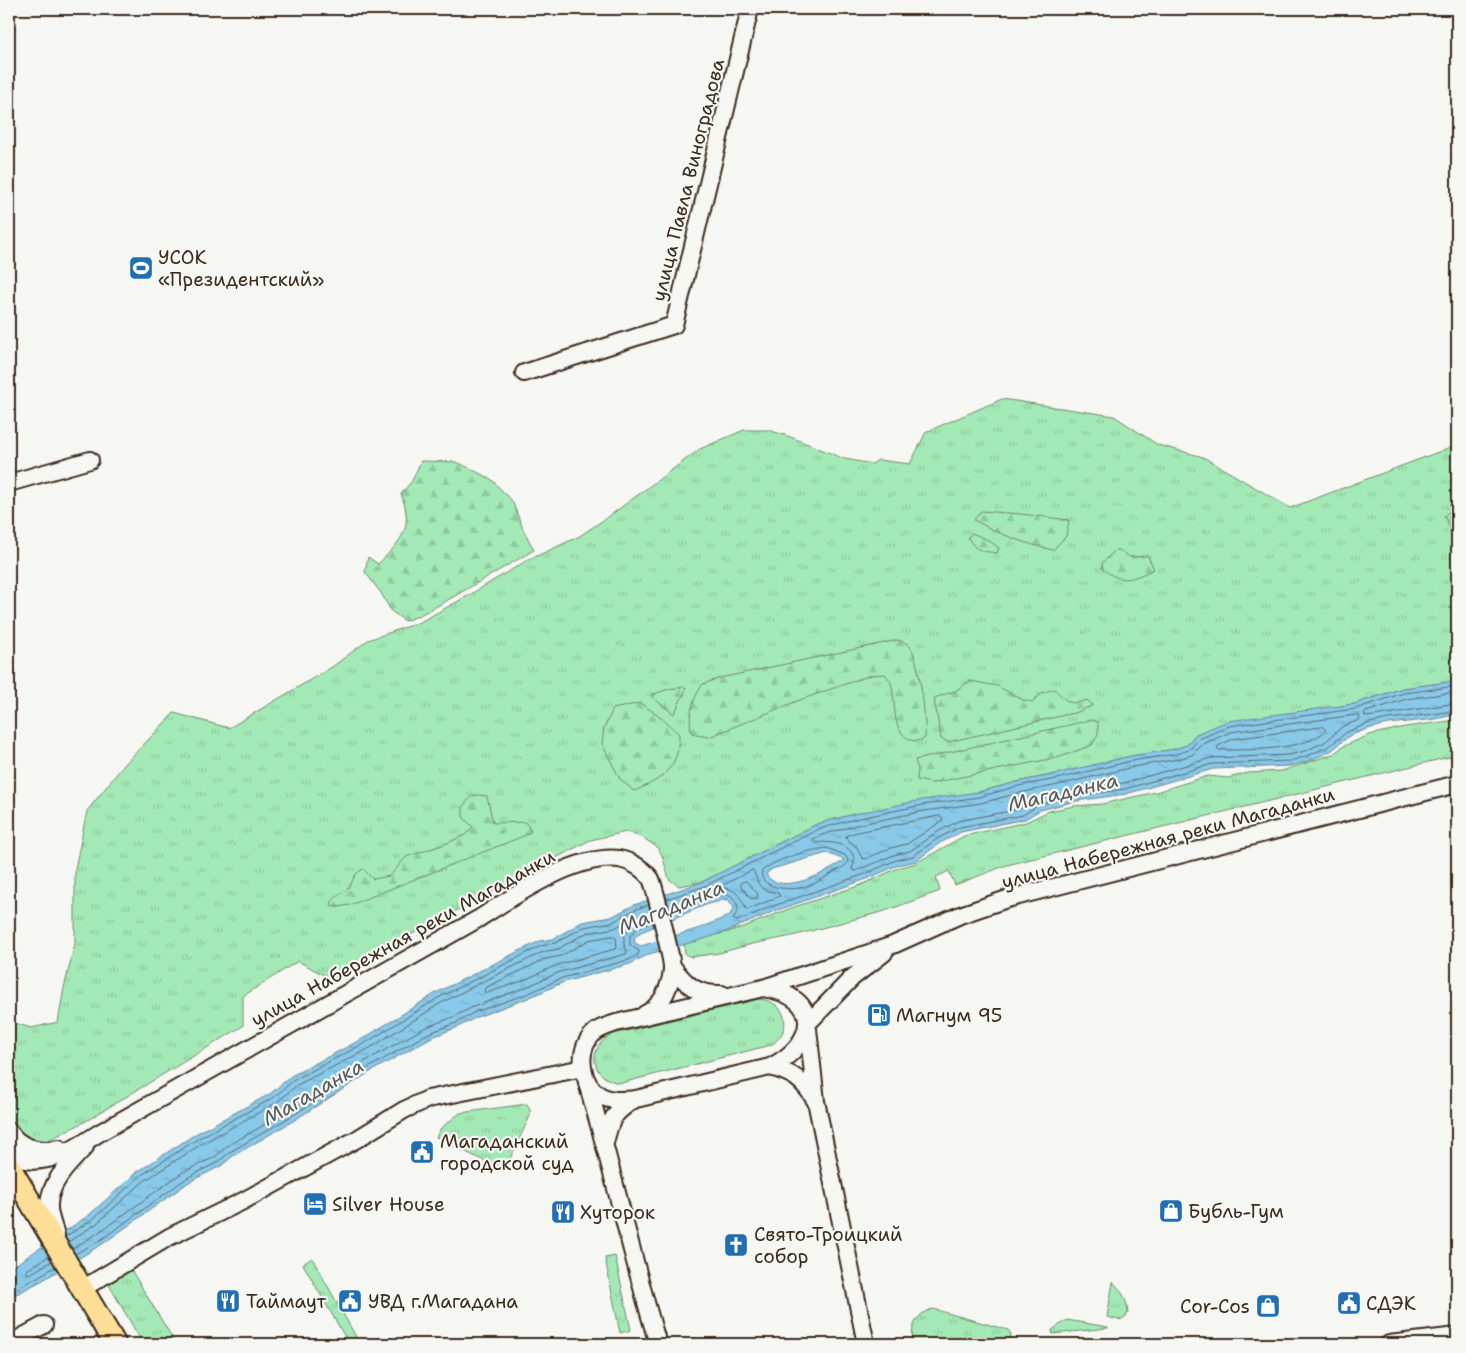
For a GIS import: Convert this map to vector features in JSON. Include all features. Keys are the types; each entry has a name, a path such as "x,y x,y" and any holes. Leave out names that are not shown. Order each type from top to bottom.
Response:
{"main road":[{"path":"9,1166 45,1214 60,1252 115,1344"}],"street":[{"name":"улица Павла Виноградова","path":"524,373 674,325 750,9"},
{"path":"9,483 90,460"},
{"name":"улица Набережная реки Магаданки","path":"584,1073 582,1057 584,1046 591,1035 616,1023 763,988 893,945 960,915 1008,899 1457,784"},
{"name":"улица Набережная реки Магаданки","path":"98,1133 478,919 520,892 581,864 620,859 641,868 653,882 672,966 670,981 658,1005 641,1017"},
{"name":"улица Набережная реки Магаданки","path":"807,1024 853,977 893,945"},
{"path":"672,966 685,982 700,991 711,994 741,994"},
{"path":"763,988 778,990 797,999 806,1015 816,1101 866,1344"},
{"path":"584,1073 594,1091 601,1096 610,1100 621,1101 636,1099 770,1067 783,1061 798,1048 805,1034 807,1024"},
{"path":"770,1067 798,1078 807,1087 816,1101"},
{"path":"584,1073 605,1143 654,1340"},
{"path":"80,1285 169,1237 244,1201 404,1110 428,1099 584,1073"},
{"path":"605,1143 609,1124 615,1114 636,1099"},
{"path":"9,1131 21,1144 44,1150 60,1147 98,1133"},
{"path":"9,1154 26,1161 45,1159 70,1151 98,1133"},
{"path":"45,1214 52,1191 66,1167 98,1133"},
{"path":"9,1344 44,1325"},
{"path":"1388,1344 1457,1336"}],"green space":[{"path":"1002,399 1114,416 1158,445 1203,457 1290,508 1457,445 1457,681 1403,688 1354,704 1205,731 1196,734 1187,745 1175,749 1131,756 978,792 854,814 817,824 702,882 679,886 669,879 662,855 657,847 640,836 626,832 590,840 331,979 298,961 243,996 243,1026 86,1121 45,1142 37,1144 21,1138 9,1117 9,1021 31,1028 58,1022 75,944 75,869 87,811 123,766 174,713 229,728 332,667 368,640 420,622 528,560 578,537 700,449 744,430 768,430 845,459 872,464 878,460 910,464 926,432"},
{"path":"421,461 457,462 491,479 512,501 534,550 441,604 405,621 391,611 381,593 365,572 368,557 378,564 394,548 403,533 406,525 406,516 401,494 412,481"},
{"path":"1452,509 1457,509 1457,543 1444,516"},
{"path":"981,511 1069,520 1066,536 1053,550 1032,545 993,530 974,520"},
{"path":"972,533 988,540 999,548 997,553 976,548 968,537"},
{"path":"1117,549 1130,557 1148,556 1154,569 1128,579 1122,579 1110,574 1103,569 1102,563"},
{"path":"898,640 910,646 917,665 925,719 925,738 923,739 916,741 909,739 898,727 893,690 885,674 871,675 797,701 709,737 696,735 691,732 692,706 703,684 720,678"},
{"path":"970,681 997,686 1023,700 1032,702 1042,693 1054,689 1069,702 1076,703 1087,700 1093,705 1078,712 948,742 941,739 934,698 955,691"},
{"path":"684,687 686,689 674,714 651,695 669,689"},
{"path":"640,703 658,715 679,734 679,745 673,764 667,771 653,782 634,791 620,779 602,744 604,728 613,709"},
{"path":"1091,720 1098,722 1098,735 1092,745 1060,757 932,783 917,780 918,769 915,760"},
{"path":"1457,720 1457,755 1007,865 955,885 949,871 936,877 940,891 885,911 719,953 691,957 685,954 684,944 741,928 791,908 861,885 898,868 916,863 964,836 1026,822 1049,811 1074,806 1102,804 1156,792 1208,776 1228,778 1248,773 1282,771 1333,754 1344,746 1369,735 1405,727"},
{"path":"472,796 487,796 493,823 525,822 531,831 526,835 350,905 337,907 331,905 336,897 348,888 355,875 363,869 373,879 390,876 406,857 465,835 473,827 463,817 463,806"},
{"path":"759,999 776,1005 784,1017 783,1032 771,1045 621,1083 611,1081 603,1076 595,1062 598,1046 614,1034"},
{"path":"527,1104 530,1116 504,1171 436,1137 441,1128 460,1113"},
{"path":"615,1256 631,1330 620,1333 605,1258"},
{"path":"312,1258 360,1344 349,1344 303,1264"},
{"path":"127,1263 176,1344 143,1344 104,1276"},
{"path":"1113,1282 1124,1296 1127,1304 1128,1313 1121,1319 1107,1317"},
{"path":"933,1309 1008,1330 1011,1334 1010,1340 988,1344 913,1344 912,1332 915,1322 922,1314"},
{"path":"1067,1320 1108,1328 1053,1334 1052,1330"}],"water":[{"name":"Магаданка","path":"1457,681 1457,714 1367,729 1349,736 1331,751 1309,761 1290,766 1213,769 1126,794 1076,801 1040,810 1025,819 961,832 940,843 916,861 898,865 867,879 775,911 701,940 649,954 630,964 564,982 477,1017 430,1038 370,1072 293,1121 233,1156 221,1166 189,1182 104,1243 9,1298 9,1269 89,1215 137,1172 197,1133 270,1094 291,1076 364,1038 436,993 540,941 553,939 582,922 611,917 634,905 702,882 817,824 854,814 922,800 978,792 1131,756 1175,749 1187,745 1196,734 1228,721 1354,704 1403,688","holes":["827,853 844,860 825,872 807,880 787,884 778,883 771,880 766,874 772,869","728,899 734,908 729,916 697,929 641,946 635,943 634,938 641,932 708,904"]}],"place":[{"name":"УСОК «Президентский»","path":"141,268"},
{"name":"Магнум 95","path":"879,1015"},
{"name":"Магаданский городской суд","path":"422,1152"},
{"name":"Silver House","path":"315,1204"},
{"name":"Бубль-Гум","path":"1171,1211"},
{"name":"Хуторок","path":"563,1212"},
{"name":"Свято-Троицкий собор","path":"736,1245"},
{"name":"Таймаут","path":"228,1301"},
{"name":"УВД г.Магадана","path":"350,1301"},
{"name":"СДЭК","path":"1349,1303"},
{"name":"Cor-Cos","path":"1268,1306"}]}
